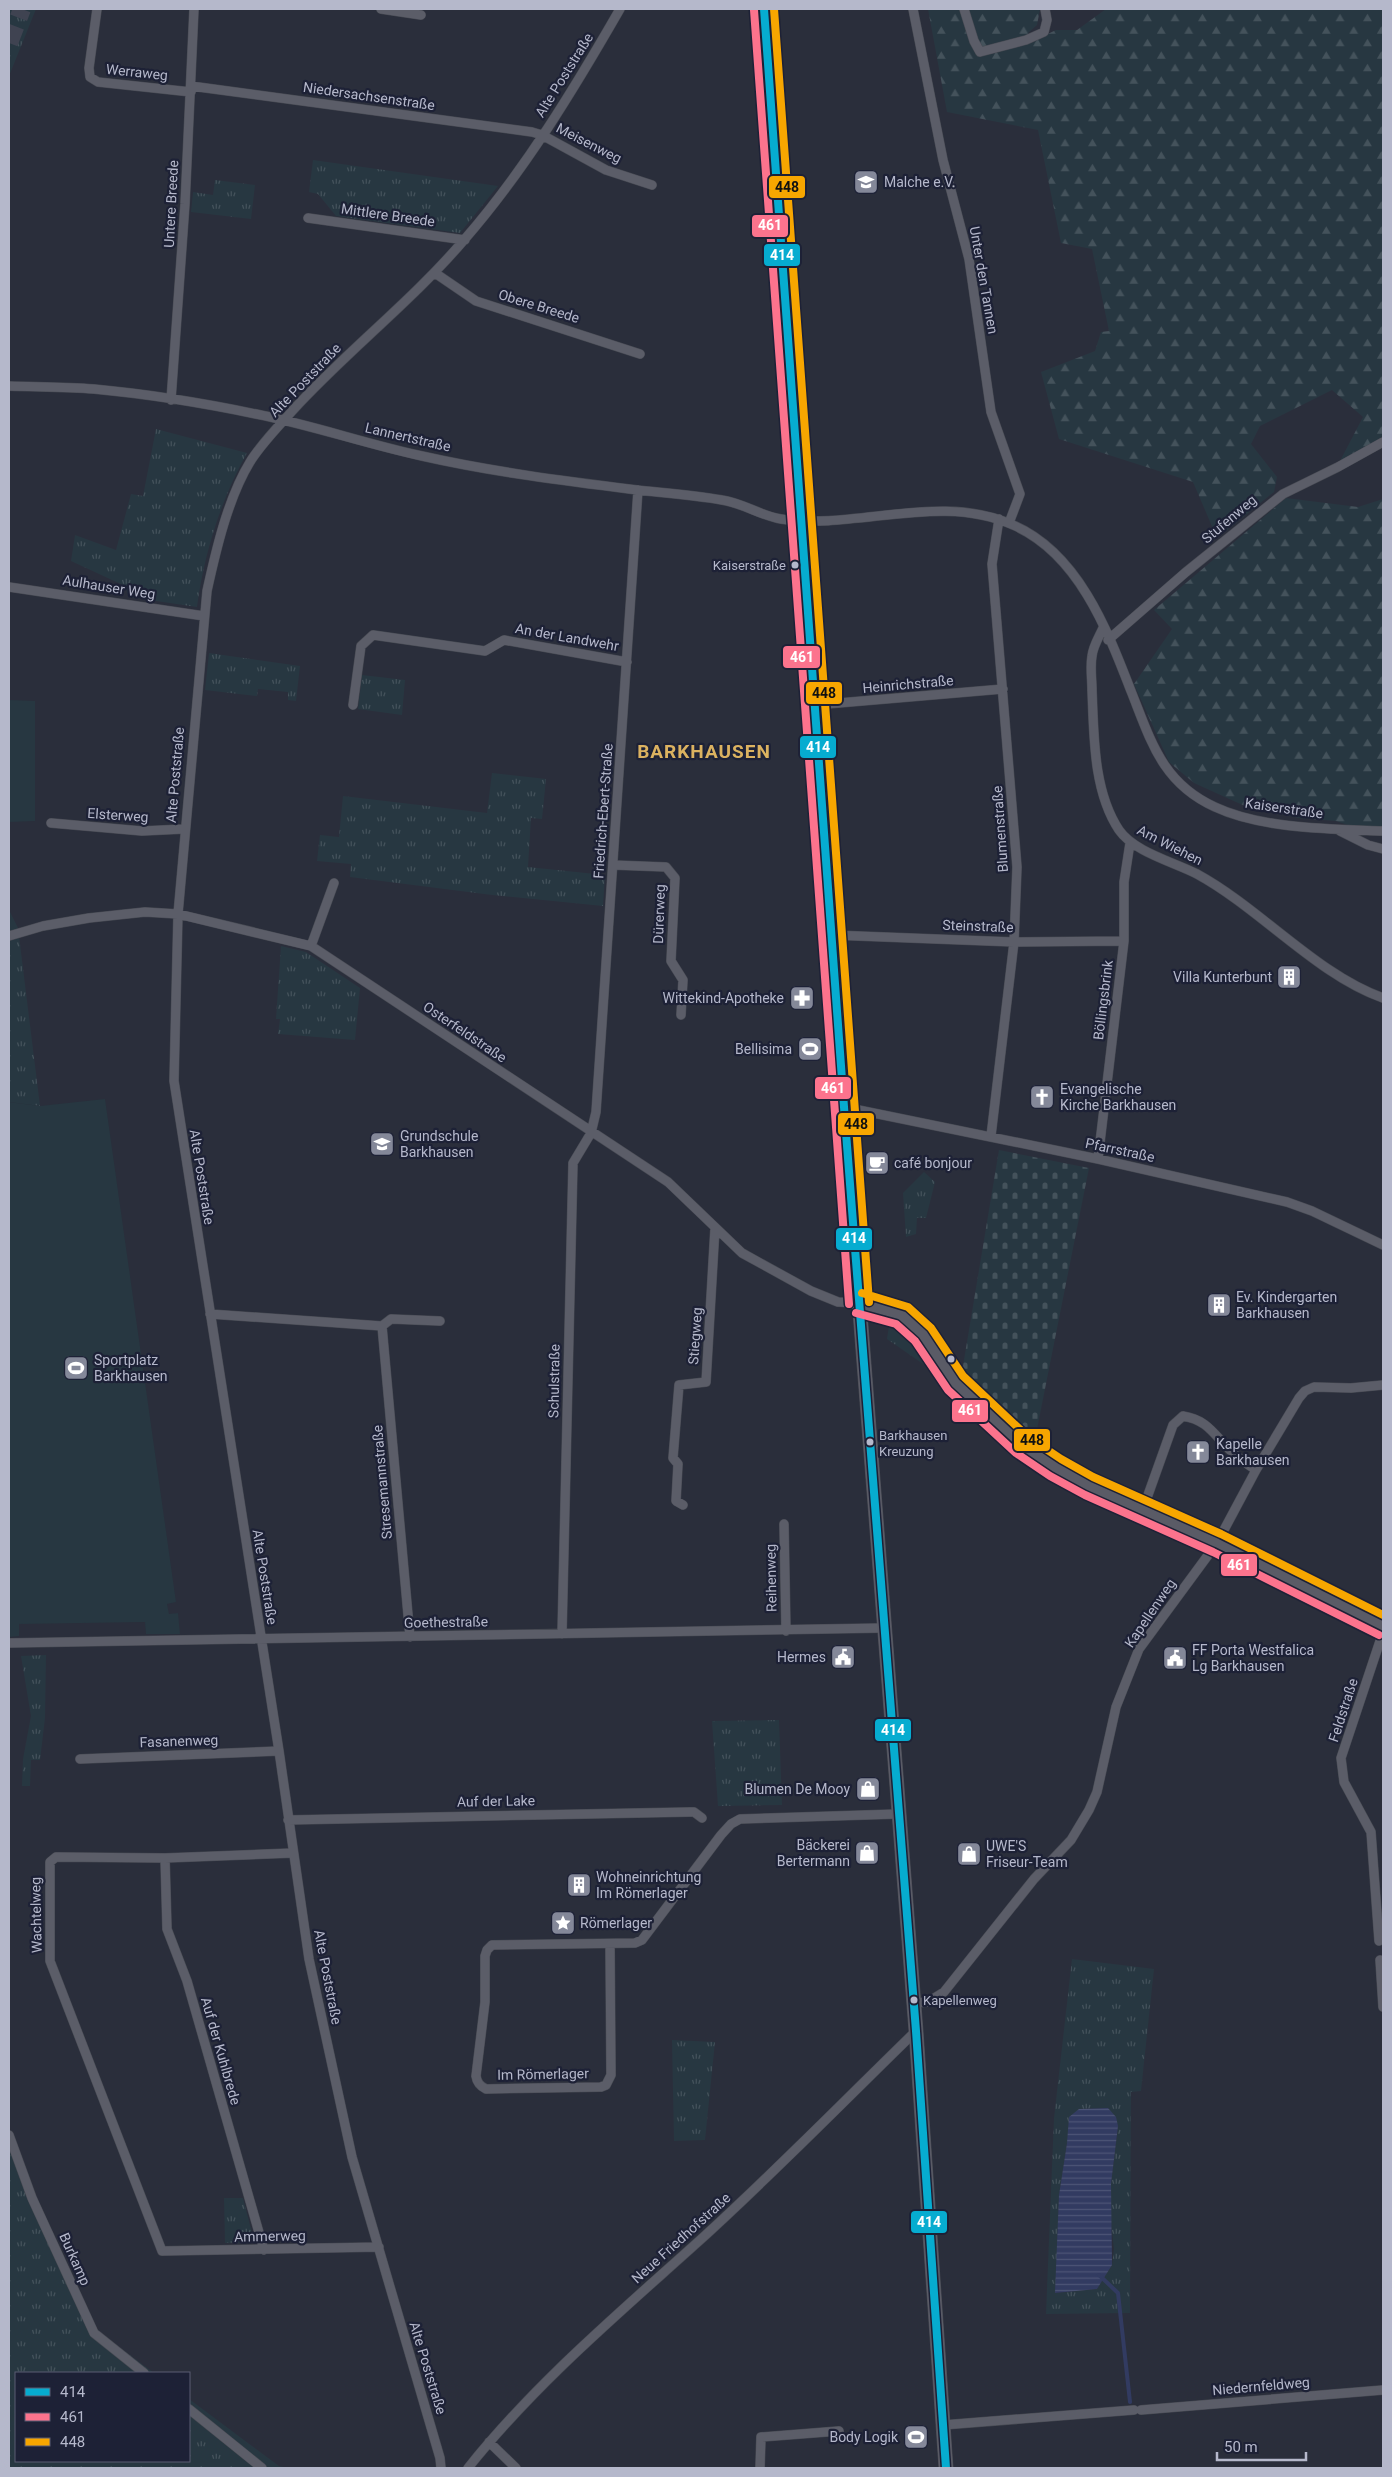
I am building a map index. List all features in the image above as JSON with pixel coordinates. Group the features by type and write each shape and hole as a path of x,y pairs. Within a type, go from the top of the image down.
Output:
{"main road":[{"path":"764,9 844,1107 916,2031 946,2468"},
{"path":"859,1303 901,1315 923,1334 954,1383 1022,1445 1056,1468 1217,1543 1383,1626"}],"street":[{"name":"Werraweg","path":"97,9 89,68 90,77 98,82 191,89"},
{"name":"Untere Breede","path":"171,400 191,89 194,9"},
{"path":"381,9 421,14"},
{"name":"Alte Poststraße","path":"441,2468 440,2458 352,2157 308,1959 279,1750 174,1081 173,1034 184,829 204,616 213,562 236,492 250,462 284,420 324,377 435,273 465,240 500,195 542,135 590,62 620,9"},
{"name":"Unter den Tannen","path":"913,9 943,160 969,259 990,412 1020,494 1009,523"},
{"path":"964,9 974,41 980,52 1026,40 1044,32 1046,9"},
{"name":"Niedersachsenstraße","path":"191,89 542,135"},
{"name":"Meisenweg","path":"542,135 606,170 652,185"},
{"name":"Mittlere Breede","path":"308,218 465,240"},
{"name":"Obere Breede","path":"435,273 476,301 640,354"},
{"name":"Lannertstraße","path":"9,386 94,389 171,400 284,420 421,456 531,477 719,499 746,506 769,516 800,520"},
{"name":"Stufenweg","path":"1108,640 1186,572 1283,494 1383,442"},
{"name":"Friedrich-Ebert-Straße","path":"591,1132 596,1112 638,490"},
{"name":"Kaiserstraße","path":"800,520 945,512 970,513 999,519 1035,536 1059,556 1082,589 1103,628 1156,752 1173,777 1184,788 1215,807 1239,816 1269,823 1383,831"},
{"name":"Blumenstraße","path":"991,1136 1014,942 1017,867 992,564 999,519"},
{"name":"Aulhauser Weg","path":"9,587 204,616"},
{"name":"Am Wiehen","path":"1103,628 1092,657 1094,732 1104,793 1119,831 1130,843 1198,875 1366,992 1383,998"},
{"name":"An der Landwehr","path":"353,705 361,646 373,635 485,651 504,640 627,662"},
{"name":"Heinrichstraße","path":"815,705 1003,689"},
{"name":"Elsterweg","path":"51,823 142,831 184,829"},
{"path":"1335,829 1368,845 1383,849"},
{"name":"Böllingsbrink","path":"1098,1159 1124,941 1124,882 1130,843"},
{"name":"Dürerweg","path":"613,865 666,867 674,878 671,961 683,980 682,1015"},
{"path":"310,946 334,883"},
{"name":"Osterfeldstraße","path":"9,936 43,926 89,918 145,912 178,914 310,946 668,1182 742,1253 810,1291 838,1302 859,1303"},
{"name":"Steinstraße","path":"832,935 1014,942 1124,941"},
{"name":"Pfarrstraße","path":"844,1107 991,1136 1287,1202 1312,1211 1383,1245"},
{"name":"Schulstraße","path":"562,1634 573,1163 591,1132"},
{"name":"Stiegweg","path":"684,1505 676,1500 678,1464 673,1458 678,1385 706,1382 716,1228"},
{"path":"210,1314 382,1326 392,1319 440,1321"},
{"name":"Stresemannstraße","path":"382,1326 410,1637"},
{"name":"Kapellenweg","path":"913,2003 928,2002 944,1992 1034,1879 1071,1840 1097,1792 1116,1707 1140,1649 1161,1616 1217,1543 1256,1470 1299,1398 1305,1391 1314,1387 1350,1388 1383,1385"},
{"path":"1143,1509 1173,1426 1183,1416 1194,1418 1218,1435 1230,1450 1256,1470"},
{"name":"Reihenweg","path":"784,1524 786,1631"},
{"name":"Goethestraße","path":"9,1643 884,1628"},
{"name":"Feldstraße","path":"1379,1941 1370,1832 1344,1782 1342,1758 1383,1632"},
{"name":"Fasanenweg","path":"80,1759 279,1750"},
{"name":"Auf der Lake","path":"288,1820 690,1812 694,1812 702,1818"},
{"name":"Im Römerlager","path":"610,1944 611,2075 606,2085 601,2087 496,2089 481,2086 477,2082 476,2076 485,2002 487,1950 492,1945 610,1944 634,1943 642,1940 721,1835 731,1824 740,1819 898,1814"},
{"name":"Wachtelweg","path":"162,2251 50,1961 50,1862 56,1857 164,1858 293,1853"},
{"name":"Auf der Kuhlbrede","path":"164,1858 167,1929 187,1981 264,2250"},
{"path":"1380,1960 1383,2007"},
{"name":"Neue Friedhofstraße","path":"468,2468 489,2442 556,2369 792,2155 916,2031"},
{"name":"Burkamp","path":"9,2135 32,2198 94,2333 143,2372"},
{"name":"Ammerweg","path":"162,2251 379,2247"},
{"name":"Niedernfeldweg","path":"943,2425 1383,2390"},
{"path":"190,2410 262,2468"},
{"path":"760,2468 761,2437 839,2431"},
{"path":"489,2442 516,2468"}],"green space":[{"path":"9,9 36,9 9,76"},
{"path":"928,9 1040,9 1037,25 1028,33 1033,41 1056,30 1077,30 1106,9 1383,9 1383,437 1340,461 1363,417 1332,390 1260,426 1251,444 1277,477 1274,492 1217,538 1193,482 1059,439 1041,372 1095,351 1101,332 1109,331 1092,249 1061,243 1038,130 947,112"},
{"path":"313,160 498,186 460,233 336,216 318,194 309,192"},
{"path":"215,180 255,185 251,219 191,212 193,192 213,195"},
{"path":"156,429 247,453 229,489 215,527 204,567 197,607 129,597 125,586 71,561 75,535 116,550 131,494 143,496"},
{"path":"1286,498 1358,507 1383,499 1383,837 1336,821 1299,818 1247,807 1194,783 1169,762 1134,684 1172,629 1154,610"},
{"path":"209,653 300,666 296,701 288,700 288,692 258,689 257,696 205,690"},
{"path":"362,675 405,680 402,715 358,709"},
{"path":"9,700 35,701 35,821 9,822"},
{"path":"492,773 546,779 542,819 531,818 528,867 605,875 603,906 492,895 350,877 351,864 317,861 320,835 339,837 343,796 487,813"},
{"path":"9,910 18,928 40,1106 9,1102"},
{"path":"281,946 306,952 360,988 355,1040 278,1034 280,1019 276,1019"},
{"name":"Sportplatz Barkhausen","path":"105,1099 176,1602 167,1604 169,1614 178,1613 180,1634 146,1634 145,1622 19,1624 19,1636 9,1637 9,1102 40,1106"},
{"path":"999,1150 1089,1168 1035,1439 962,1372"},
{"path":"924,1172 935,1182 926,1218 917,1218 916,1234 906,1237 903,1193"},
{"path":"889,1326 905,1330 916,1340 924,1353 929,1368 887,1339"},
{"path":"46,1655 45,1718 40,1760 31,1760 30,1786 22,1786 23,1759 31,1716 21,1656"},
{"path":"779,1720 782,1805 718,1806 712,1721"},
{"path":"1072,1959 1154,1969 1141,2091 1131,2092 1130,2313 1046,2314 1054,2118","holes":["1108,2108 1118,2126 1111,2184 1111,2223 1114,2249 1112,2265 1097,2289 1056,2293 1059,2195 1067,2143 1079,2109"]},
{"path":"672,2040 715,2042 705,2140 674,2141"},
{"path":"9,2128 35,2196 91,2326 153,2372 15,2372 15,2462 190,2462 190,2400 279,2466 288,2468 9,2468"},
{"path":"224,2198 243,2198 253,2237 250,2242 225,2243"}],"water":[{"path":"1108,2108 1116,2117 1118,2126 1111,2184 1112,2265 1097,2289 1055,2293 1059,2195 1069,2117 1079,2109"}],"waterway":[{"path":"1099,2275 1118,2293 1130,2402"}],"tunnel":[{"path":"9,43 22,9"}],"transit line":[{"name":"414","path":"764,9 844,1107 916,2031 946,2468"},
{"name":"448","path":"774,9 869,1302"},
{"name":"461","path":"754,10 849,1304"},
{"name":"448","path":"862,1293 908,1307 931,1328 963,1376 1028,1437 1061,1459 1093,1477 1221,1534 1383,1615"},
{"name":"461","path":"856,1313 896,1324 915,1341 948,1390 1016,1453 1050,1476 1085,1495 1213,1552 1379,1635"}],"place":[{"name":"Malche e.V.","path":"866,182"},
{"name":"Kaiserstraße","path":"795,565"},
{"name":"Villa Kunterbunt","path":"1289,977"},
{"name":"Wittekind-Apotheke","path":"802,998"},
{"name":"Bellisima","path":"810,1049"},
{"name":"Evangelische Kirche Barkhausen","path":"1042,1097"},
{"name":"Grundschule Barkhausen","path":"382,1144"},
{"name":"café bonjour","path":"877,1163"},
{"name":"Ev. Kindergarten Barkhausen","path":"1219,1305"},
{"name":"Sportplatz Barkhausen","path":"76,1368"},
{"name":"Barkhausen Kreuzung","path":"870,1442"},
{"name":"Kapelle Barkhausen","path":"1198,1452"},
{"name":"Hermes","path":"843,1657"},
{"name":"FF Porta Westfalica Lg Barkhausen","path":"1175,1658"},
{"name":"Blumen De Mooy","path":"868,1789"},
{"name":"Bäckerei Bertermann","path":"867,1853"},
{"name":"UWE'S Friseur-Team","path":"969,1854"},
{"name":"Wohneinrichtung Im Römerlager","path":"579,1885"},
{"name":"Römerlager","path":"563,1923"},
{"name":"Kapellenweg","path":"914,2000"},
{"name":"Body Logik","path":"916,2437"}],"district":[{"name":"BARKHAUSEN","path":"704,751"}]}
